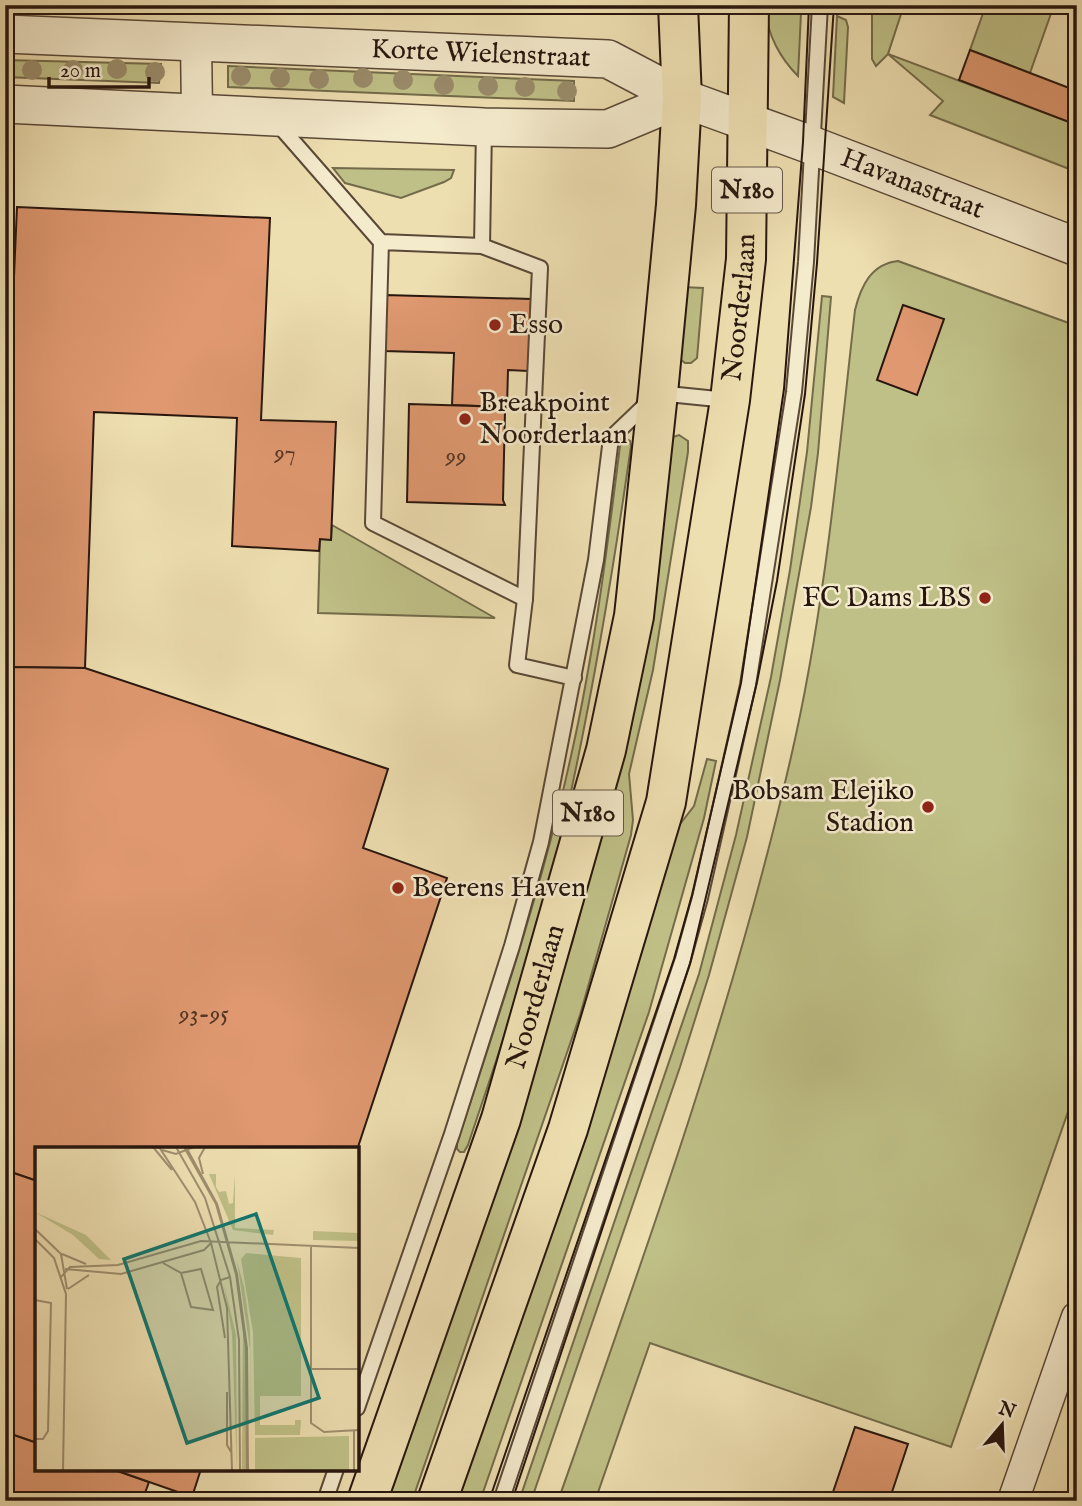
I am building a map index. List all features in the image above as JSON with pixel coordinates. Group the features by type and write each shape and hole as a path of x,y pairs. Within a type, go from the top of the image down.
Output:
{"main road":[{"name":"Noorderlaan","path":"367,1501 501,1119 606,750 634,616 676,205 682,99 678,5"},
{"name":"Noorderlaan","path":"437,1501 568,1129 666,802 730,400 746,259 749,5"}],"street":[{"name":"Korte Wielenstraat","path":"5,34 608,59 682,99 748,122"},
{"path":"197,42 197,113"},
{"path":"5,104 484,127 607,130 682,99"},
{"name":"Havanastraat","path":"748,122 1077,247"},
{"path":"1013,1501 1077,1317"}],"lane":[{"path":"501,1501 664,1018 706,872 748,685 800,340 820,5"},
{"path":"271,117 382,242 373,523 526,599"},
{"path":"482,246 484,127"},
{"path":"382,242 482,246 540,268 526,599 517,665 574,678"},
{"name":"Noorderlaan","path":"359,1402 452,1134 512,946 541,842 596,560 611,438 658,393 730,400"},
{"path":"325,1501 335,1471"}],"green space":[{"path":"872,5 904,5 888,54 876,66 872,59"},
{"path":"986,5 1054,5 1030,73 970,50"},
{"path":"766,10 801,13 798,76 776,46"},
{"path":"837,16 846,20 848,27 844,103 833,97"},
{"path":"888,54 1077,125 1077,172 930,115 943,101"},
{"path":"5,60 161,64 159,83 5,77"},
{"path":"228,66 574,81 574,101 228,87"},
{"path":"333,168 454,170 451,178 444,182 401,198 345,183"},
{"name":"Bobsam Elejiko Stadion","path":"898,261 1077,326 1077,1086 951,1447 650,1343 595,1501 558,1501 685,1132 768,852 803,702 822,591 855,310 860,293 874,271"},
{"path":"682,287 703,288 697,358 691,363 680,359"},
{"path":"822,296 831,297 811,507 780,680 747,837 709,975 680,1067 531,1501 519,1501 699,974 736,835 771,677 790,570 807,452"},
{"path":"679,435 688,441 688,452 653,670 629,774 633,820 631,835 580,1015 412,1501 383,1501 572,943 605,821 670,442 673,437"},
{"path":"625,438 630,441 631,446 615,551 598,655 567,811 546,898 514,1005 468,1145 464,1152 460,1152 457,1143 533,903 571,756 593,641 620,446"},
{"path":"332,525 495,618 318,613 320,539 331,540"},
{"path":"707,759 716,761 704,818 649,1012 480,1501 453,1501 677,828 694,806"}],"building":[{"path":"970,50 1077,91 1077,125 959,80"},
{"path":"17,207 270,218 261,420 336,422 331,540 320,539 319,551 232,546 237,418 94,412 85,668 5,667 5,484"},
{"path":"385,295 531,299 528,371 508,370 507,407 452,405 454,353 384,351"},
{"path":"903,305 944,319 917,395 877,380"},
{"path":"409,404 507,407 503,500 505,505 407,502"},
{"path":"5,667 85,668 388,769 363,848 447,878 358,1147 35,1147 35,1180 5,1170"},
{"path":"5,1170 35,1180 35,1442 5,1432"},
{"path":"855,1427 908,1444 889,1501 830,1501"},
{"path":"5,1432 35,1442 35,1471 118,1471 149,1482 142,1501 5,1501"},
{"path":"118,1471 200,1471 192,1497"}],"tram line":[{"path":"489,1501 674,959 692,895 741,683 784,389 803,142 809,5"},
{"path":"512,1501 690,964 757,682 777,581 805,394 817,263 834,5"}],"place":[{"name":"Esso","path":"495,325"},
{"name":"Breakpoint Noorderlaan","path":"465,419"},
{"name":"FC Dams LBS","path":"985,598"},
{"name":"Bobsam Elejiko Stadion","path":"928,807"},
{"name":"Beerens Haven","path":"398,888"}]}
